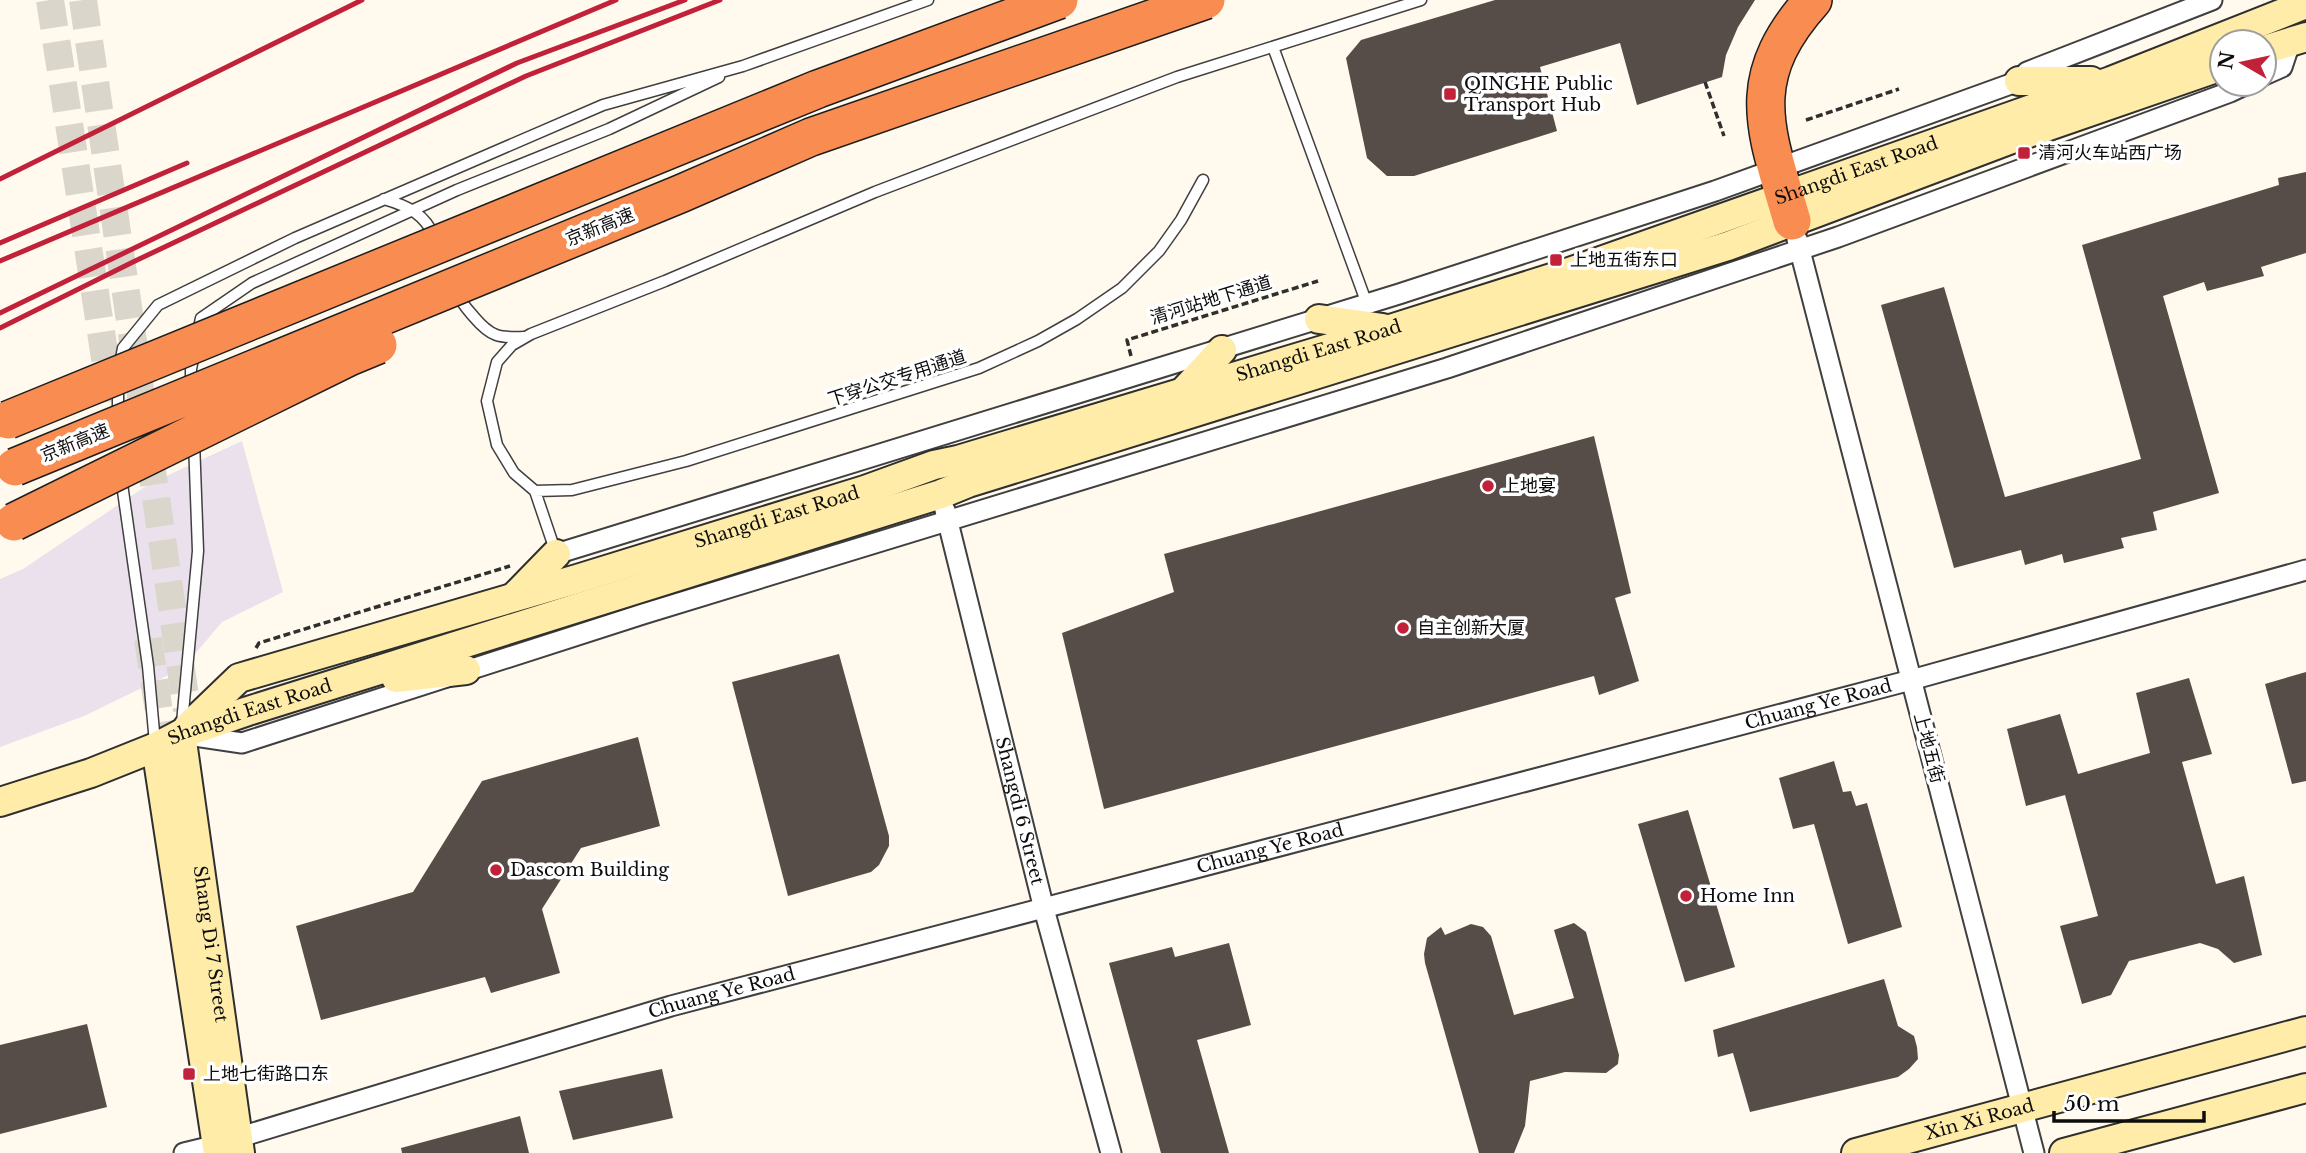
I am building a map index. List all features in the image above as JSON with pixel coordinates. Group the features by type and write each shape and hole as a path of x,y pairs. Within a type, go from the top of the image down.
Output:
{"highway":[{"path":"4,421 818,89 1059,0"},
{"name":"京新高速","path":"8,471 680,194 811,137 1206,0"},
{"path":"1789,209 1766,131 1764,91 1774,57 1793,22 1812,0"},
{"path":"7,525 349,357 706,209 964,83"}],"main road":[{"name":"Shangdi East Road","path":"181,734 693,570 900,522 945,508 968,483 1728,246 1789,209 2306,4"},
{"name":"Shangdi East Road","path":"181,734 239,678 514,597 882,469 934,465 958,460 1392,329 1574,270 1789,209 2017,137 2208,71"},
{"path":"2019,81 2111,81"},
{"path":"1319,319 1392,329"},
{"path":"1183,392 1222,350"},
{"path":"514,597 556,554"},
{"path":"374,671 400,679 466,670"},
{"path":"0,803 91,773 181,734"},
{"name":"Shang Di 7 Street","path":"181,734 228,1147"},
{"name":"Shang Di 7 Street","path":"156,747 228,1147"},
{"name":"Xin Xi Road","path":"1856,1153 2306,1031"},
{"path":"2064,1153 2306,1088"}],"street":[{"path":"1789,209 2019,81 2028,72 2212,0"},
{"path":"2278,68 2281,67 2287,44"},
{"path":"556,554 882,469 1222,350 1715,191 1789,209 2208,98"},
{"name":"上地五街","path":"1789,209 2034,1153"},
{"name":"Shangdi 6 Street","path":"934,465 1044,909 1111,1153"},
{"path":"181,734 242,743 411,690 900,522 882,469"},
{"name":"Chuang Ye Road","path":"184,1153 228,1147 671,1006 1911,680 2306,570"}],"lane":[{"path":"119,440 117,390 123,348 158,305 295,238 603,105 743,66 928,0"},
{"path":"556,554 535,491 513,473 497,445 487,401 497,362 512,345 524,337 887,187 1177,77 1421,0"},
{"path":"1273,47 1367,304"},
{"path":"192,408 191,369 201,318 252,283 526,160 609,129 743,66"},
{"name":"下穿公交专用通道","path":"535,491 572,490 686,461 940,382 979,368 1038,341 1077,319 1122,288 1159,251 1181,220 1203,180"},
{"path":"384,199 423,216 444,259"},
{"path":"452,280 460,302 486,332 503,338 524,337"},
{"path":"181,734 198,551 193,421"},
{"path":"120,452 122,489 148,666 156,747"}],"path":[{"path":"1705,82 1724,136"},
{"path":"1806,120 1899,89"},
{"name":"清河站地下通道","path":"1131,356 1127,341 1318,281"},
{"path":"239,678 259,643 494,570 556,554"}],"shaded area":[{"path":"242,441 283,592 222,622 183,668 84,716 0,747 0,579 23,569 149,484"}],"building":[{"name":"QINGHE Public Transport Hub","path":"1495,0 1755,0 1738,27 1726,55 1722,77 1637,105 1620,43 1540,67 1557,131 1414,176 1387,176 1367,158 1346,58 1361,40"},
{"path":"2306,172 2306,253 2261,267 2264,276 2207,291 2204,282 2163,296 2219,493 2153,512 2157,530 2121,538 2124,548 2064,563 2062,554 2025,565 2021,550 1954,568 1881,305 1944,287 2005,497 2141,459 2082,245 2279,185 2278,178"},
{"name":"自主创新大厦","path":"1594,436 1631,593 1615,598 1639,681 1599,695 1594,676 1104,809 1062,633 1174,592 1164,554"},
{"path":"839,654 889,836 889,846 879,865 871,872 788,896 732,682"},
{"path":"2306,672 2306,781 2292,784 2265,684"},
{"path":"2189,678 2212,754 2182,762 2216,884 2244,876 2262,955 2234,963 2218,949 2200,943 2129,961 2111,995 2082,1004 2060,926 2098,916 2065,795 2026,806 2007,729 2060,714 2078,774 2150,753 2136,693"},
{"name":"Dascom Building","path":"638,737 660,826 581,848 542,909 560,973 491,993 485,977 321,1020 296,926 413,892 482,781"},
{"path":"1834,761 1843,792 1851,791 1856,806 1867,803 1902,927 1848,944 1814,824 1793,829 1779,778"},
{"name":"Home Inn","path":"1688,810 1735,967 1685,982 1638,824"},
{"path":"1574,923 1586,932 1619,1055 1618,1064 1606,1073 1565,1072 1530,1081 1525,1126 1514,1153 1479,1153 1425,963 1427,938 1441,927 1445,935 1471,924 1483,927 1491,936 1514,1015 1574,998 1554,930"},
{"path":"1229,943 1251,1025 1197,1040 1229,1153 1161,1153 1109,963 1172,947 1175,957"},
{"path":"1884,979 1898,1026 1914,1036 1918,1059 1909,1069 1898,1077 1750,1112 1733,1053 1718,1057 1713,1030"},
{"path":"87,1024 107,1107 0,1134 0,1045"},
{"path":"662,1069 673,1118 573,1140 559,1091"},
{"path":"520,1116 529,1153 402,1153 401,1148"}],"tunnel":[{"path":"50,0 125,488"},
{"path":"83,0 187,710"},
{"path":"148,639 167,765"}],"railway":[{"path":"0,179 362,0"},
{"path":"0,261 616,0"},
{"path":"0,313 517,63 685,0"},
{"path":"0,328 526,76 720,0"},
{"path":"0,243 187,163"}],"place":[{"name":"QINGHE Public Transport Hub","path":"1450,94"},
{"name":"清河火车站西广场","path":"2024,153"},
{"name":"上地五街东口","path":"1556,260"},
{"name":"上地宴","path":"1488,486"},
{"name":"自主创新大厦","path":"1403,628"},
{"name":"Dascom Building","path":"496,870"},
{"name":"Home Inn","path":"1686,896"},
{"name":"上地七街路口东","path":"189,1074"}]}
